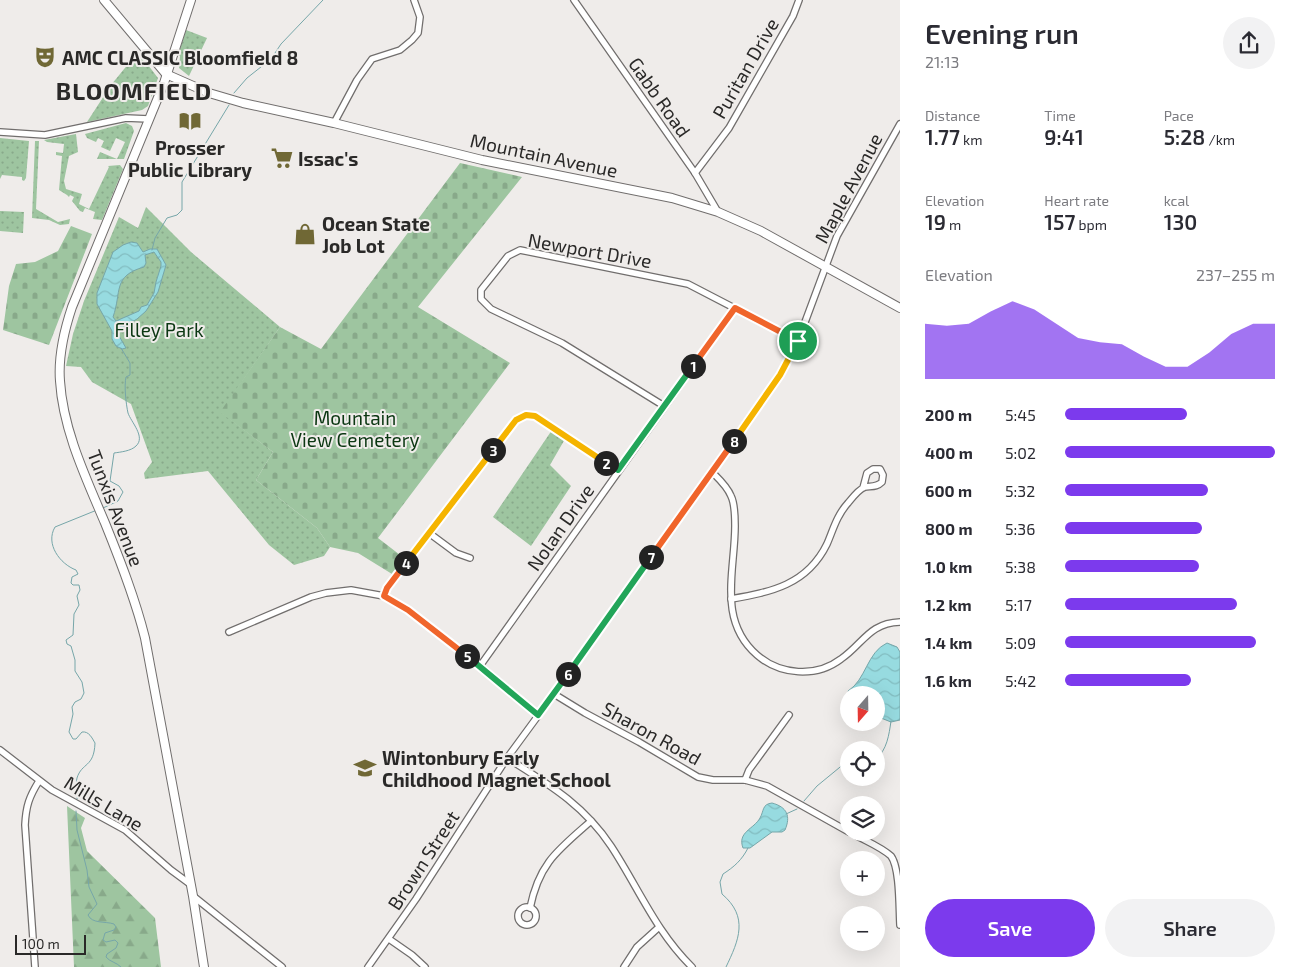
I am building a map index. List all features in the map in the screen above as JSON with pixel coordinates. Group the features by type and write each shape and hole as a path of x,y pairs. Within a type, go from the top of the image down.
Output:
{"main road":[{"path":"104,0 166,74"},
{"name":"Tunxis Avenue","path":"191,0 149,120 72,307 63,336 60,358 61,399 78,458 137,608 145,638 193,896 204,967"},
{"name":"Mountain Avenue","path":"166,74 215,95 482,160 672,198 718,212 761,232 900,308"}],"street":[{"path":"334,123 357,80 372,59 400,50 418,32 420,17 414,0"},
{"name":"Gabb Road","path":"574,0 695,173 718,212"},
{"name":"Puritan Drive","path":"695,173 729,128 793,16 799,0"},
{"path":"0,132 45,135 126,118 149,120"},
{"name":"Maple Avenue","path":"825,267 836,236 900,124"},
{"name":"Newport Drive","path":"664,406 562,343 491,309 481,299 482,290 508,256 520,250 688,284 798,341"},
{"name":"Brown Street","path":"368,967 389,939 507,758 780,375 798,341 825,267"},
{"name":"Nolan Drive","path":"480,666 735,308"},
{"path":"384,596 387,588 516,420 526,415 535,416 618,470"},
{"path":"712,472 728,490 734,506 735,533 730,586 735,620 745,643 766,662 776,667 796,671 814,671 828,667 841,660 865,636 879,626 900,622"},
{"path":"731,599 777,590 796,580 818,559 846,504 863,488"},
{"path":"429,533 456,553 470,558"},
{"path":"229,632 311,597 326,593 351,590 384,596 408,610 480,666 538,715"},
{"name":"Sharon Road","path":"554,694 698,777 713,780 745,780 767,786 840,827"},
{"path":"745,780 749,770 789,715"},
{"name":"Mills Lane","path":"0,750 39,781 65,798 125,830 190,884"},
{"path":"507,758 578,806 611,846 658,928 681,957 692,967"},
{"path":"35,967 26,808 30,796 39,781"},
{"path":"530,908 539,877 545,867 559,849 591,821"},
{"name":"Sharon Road","path":"865,841 889,855 897,865 899,874 900,925"},
{"path":"193,896 282,967"},
{"path":"624,967 637,947 658,928"},
{"path":"389,939 425,967"}],"green space":[{"path":"186,30 207,38 189,76 179,68 180,56 178,55"},
{"path":"138,52 158,78 148,106 142,110 87,122 111,85"},
{"path":"126,123 132,126 134,131 124,159 117,159 125,142 116,138 110,151 101,147 104,141 98,138 96,142 87,138 85,134"},
{"path":"76,134 78,152 69,156 64,181 66,189 82,194 79,204 89,209 108,166 120,165 123,169 102,220 93,219 95,212 85,208 83,212 80,211 72,201 74,197 70,195 69,197 59,190 62,156 56,155 56,152 63,153 64,144 44,140"},
{"path":"0,138 29,141 26,178 24,181 22,177 2,175 0,179"},
{"path":"35,141 39,141 36,209 58,222 70,219 69,224 60,225 49,220 32,218"},
{"path":"100,152 117,159 97,159"},
{"name":"Mountain View Cemetery","path":"460,163 522,177 418,307 510,363 378,538 404,558 392,574 358,553 330,547 317,528 256,480 273,452 220,412 280,327 321,349"},
{"name":"Filley Park","path":"146,207 191,252 280,327 221,412 273,452 256,480 317,528 330,547 324,556 294,565 269,545 208,471 145,479 144,473 152,462 131,404 92,382 81,367 66,366 73,334 84,301 119,217 138,228"},
{"path":"0,211 24,212 23,233 0,231"},
{"path":"71,226 92,234 49,345 3,330 9,286 16,264 35,262 58,251"},
{"path":"552,430 565,439 550,465 571,486 531,546 493,517"},
{"path":"67,806 85,818 81,828 87,851 155,918 161,967 74,967"}],"water":[{"path":"131,242 137,243 143,252 157,249 166,265 158,292 146,311 137,319 118,330 119,336 126,348 122,349 116,346 112,339 112,331 97,304 97,293 113,252","holes":["154,252 161,262 154,293 147,305 141,307 139,311 116,321 113,317 123,280 127,275 144,267 146,263 145,255"]},
{"path":"887,643 897,647 900,652 900,720 891,722 885,720 885,686 854,686 880,647"},
{"path":"772,803 781,807 786,813 788,820 785,830 782,832 772,832 750,848 743,848 742,838 744,834 760,818 765,806"}],"waterway":[{"path":"234,93 247,78 271,59 281,44 323,0"},
{"path":"152,250 155,238 167,218 177,215 182,210 182,182 229,105"},
{"path":"103,508 118,501 123,492 119,486 110,481 114,453 134,448 139,442 139,434 128,413 126,400 125,385 126,377 130,375 130,363 121,348"},
{"path":"77,799 77,778 90,761 95,743 87,733 82,732 76,739 73,739 69,732 73,714 72,707 75,702 81,699 84,693 82,682 75,671 75,660 71,646 67,644 66,640 73,635 74,614 79,605 77,596 80,590 79,585 71,583 72,577 78,574 76,570 65,563 56,553 53,546 52,533 55,527 97,510"},
{"path":"885,747 891,721"},
{"path":"804,801 817,786 840,767"},
{"path":"786,814 797,809"},
{"path":"76,811 77,830 87,870 89,887 97,904 88,915 92,920 114,924 116,927 114,930 105,933 103,940 106,942 115,940 118,943 116,948 107,954 106,957 121,967"},
{"path":"726,967 738,938 739,920 736,911 722,894 720,882 723,874 737,863 748,848"}],"place":[{"name":"AMC CLASSIC Bloomfield 8","path":"45,57"},
{"name":"Prosser Public Library","path":"190,121"},
{"name":"Issac's","path":"282,158"},
{"name":"Ocean State Job Lot","path":"305,234"},
{"name":"Wintonbury Early Childhood Magnet School","path":"365,768"}],"district":[{"name":"BLOOMFIELD","path":"134,90"}],"route":[{"path":"735,308 798,341 780,375 754,413 538,715 480,666 408,610 384,596 387,588 404,565 516,420 526,415 535,416 618,470 735,308"}]}
